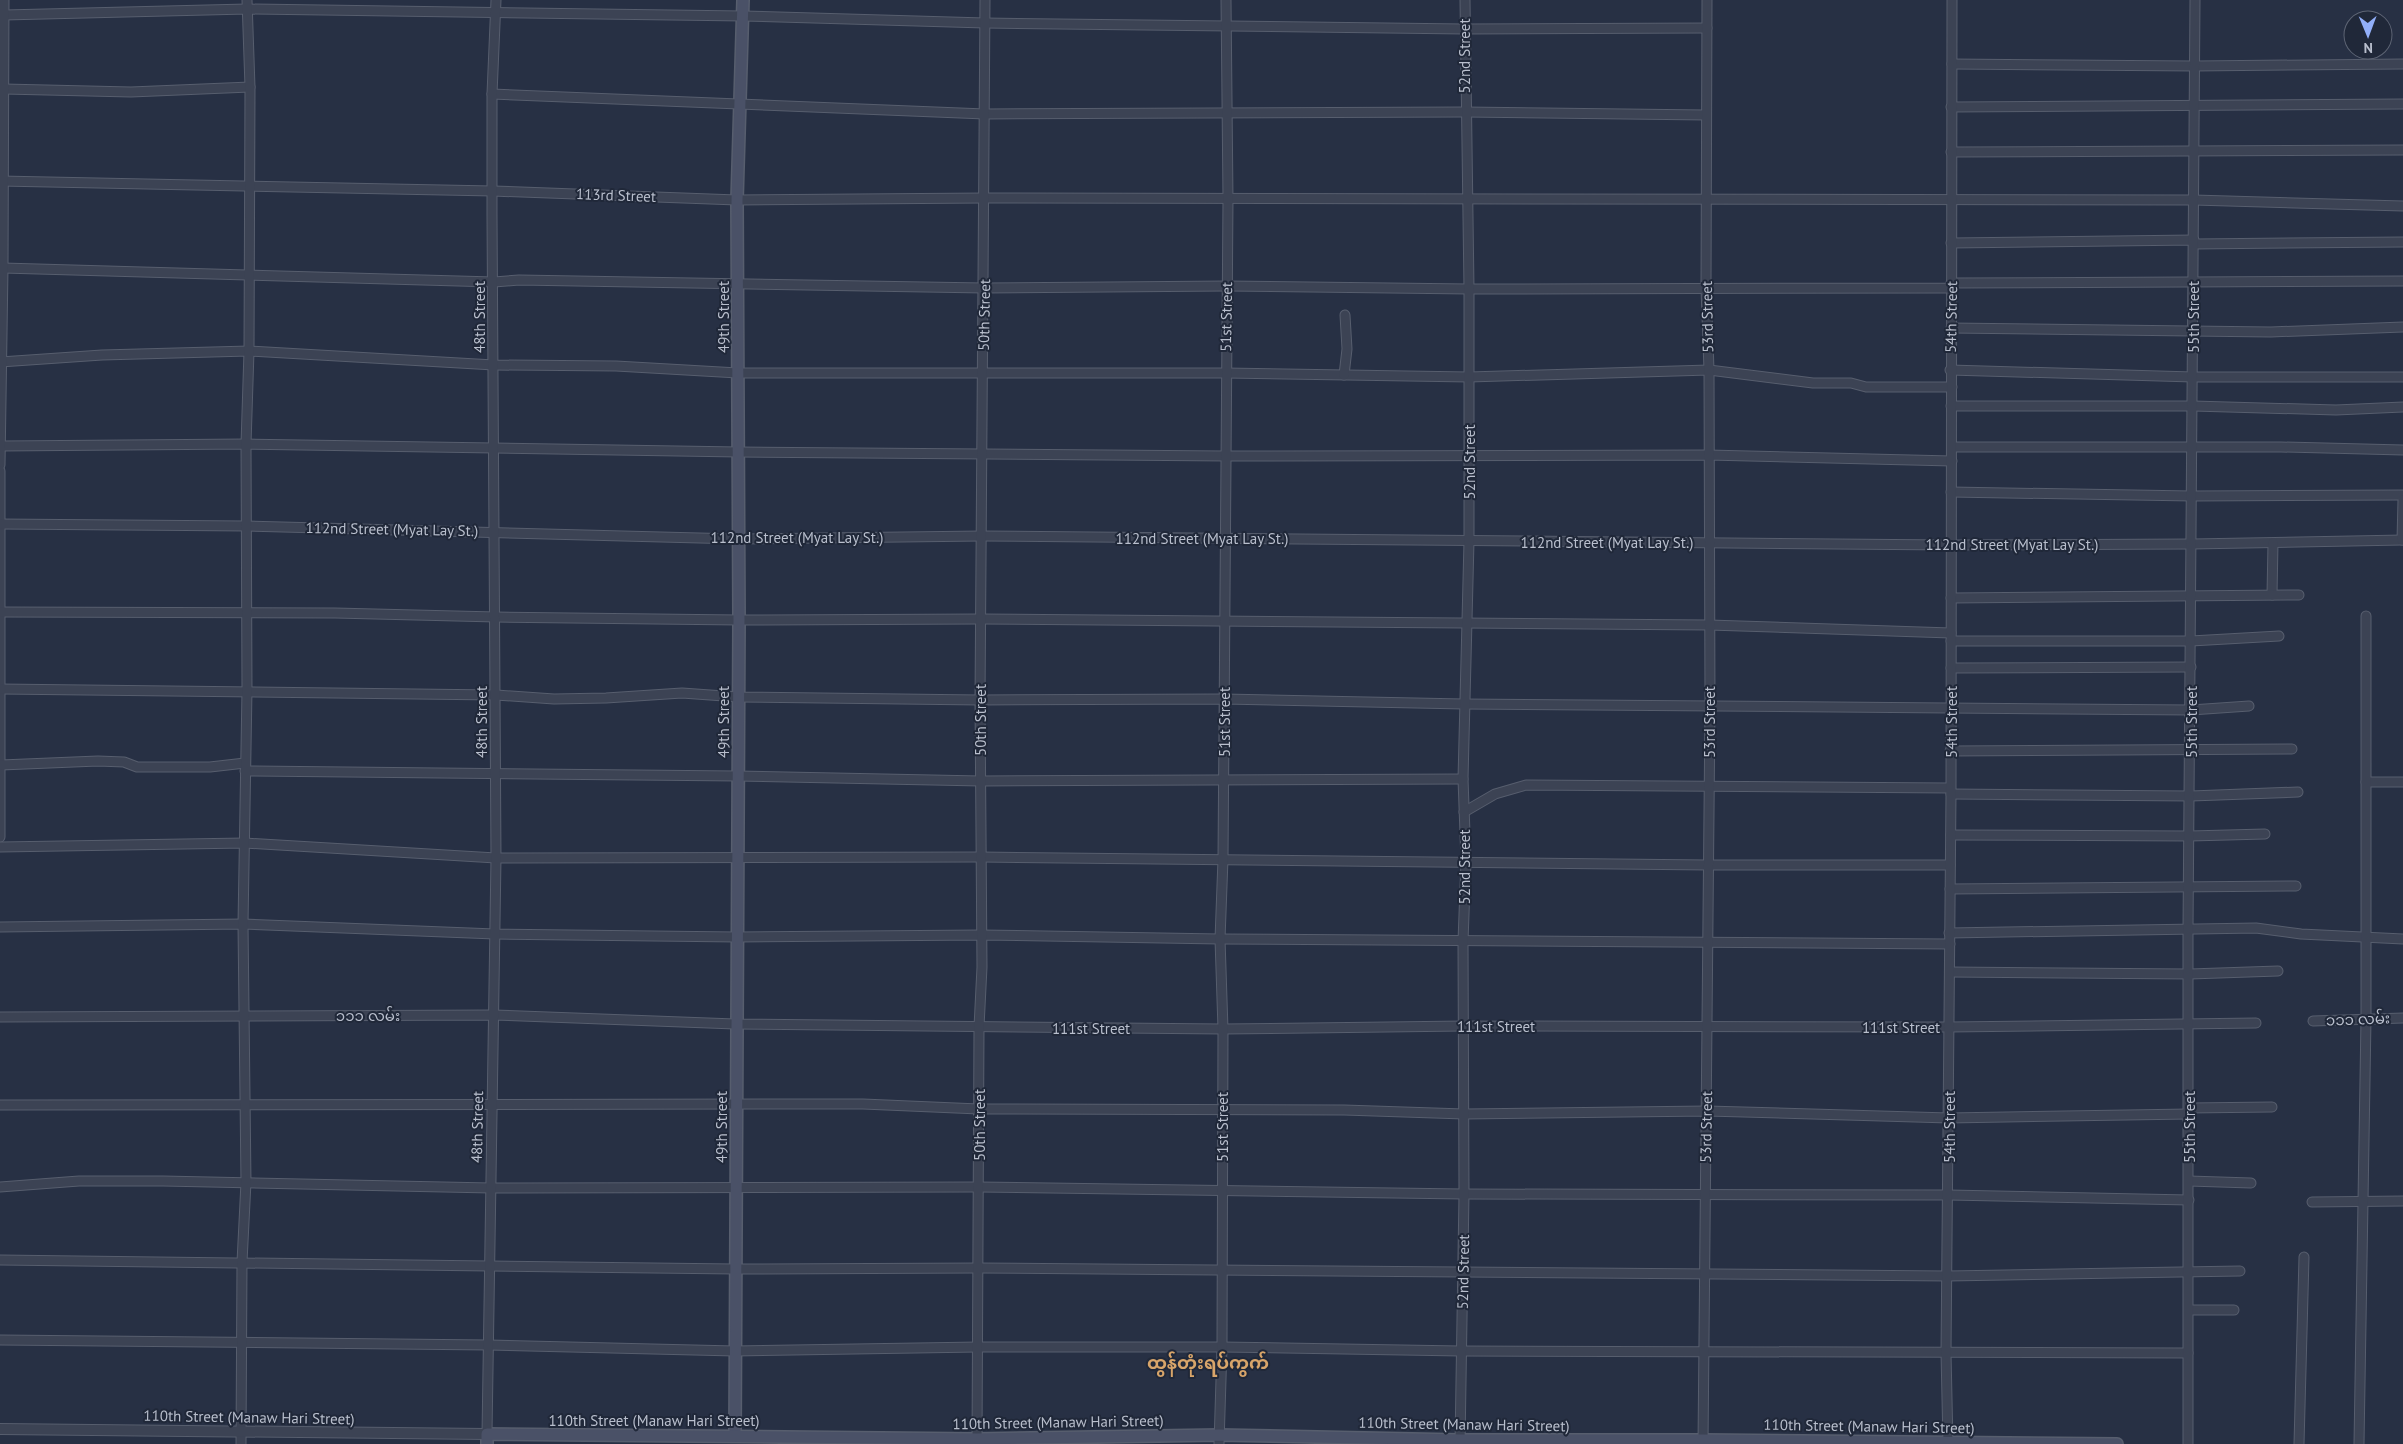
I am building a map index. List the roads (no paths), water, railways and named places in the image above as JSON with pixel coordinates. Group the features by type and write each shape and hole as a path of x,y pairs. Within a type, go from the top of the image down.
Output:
{"main road":[{"name":"49th Street","path":"735,1440 735,1024 739,620 737,200 743,0"},
{"name":"110th Street (Manaw Hari Street)","path":"487,1439 2117,1444"}],"street":[{"path":"0,465 2,446 1,309 4,268 1,255 4,89 2,12 4,0"},
{"name":"48th Street","path":"487,1439 496,858 492,94 496,0"},
{"name":"50th Street","path":"977,1442 985,0"},
{"name":"51st Street","path":"1219,1440 1222,1348 1223,1029 1220,939 1224,780 1225,373 1228,199 1226,0"},
{"name":"52nd Street","path":"1460,1442 1464,1194 1463,941 1466,861 1463,780 1469,454 1465,0"},
{"name":"53rd Street","path":"1703,1442 1710,707 1709,370 1706,288 1707,0"},
{"name":"54th Street","path":"1948,1443 1946,1353 1951,835 1952,387 1950,370 1952,0"},
{"name":"55th Street","path":"2188,1444 2190,974 2188,930 2191,796 2195,0"},
{"path":"2,12 247,4 496,12 743,16 985,23 1464,29 1707,28"},
{"path":"241,1444 242,1262 246,1182 243,1104 243,924 247,690 246,444 249,351 248,186 250,87 247,4"},
{"path":"1952,64 2195,66 2403,64"},
{"path":"4,89 130,92 250,87"},
{"path":"492,94 985,114 1465,112 1706,115"},
{"path":"1952,107 2403,104"},
{"path":"1951,152 2403,150"},
{"name":"113rd Street","path":"2,181 492,191 737,200 984,198 2194,200 2403,206"},
{"path":"1951,243 2194,240 2194,244 2403,242"},
{"path":"4,268 494,282 518,280 984,288 1227,286 1469,289 1951,288 1951,283 2403,281"},
{"path":"1344,375 1347,341 1345,315"},
{"path":"1951,328 2271,332 2403,327"},
{"path":"1,362 102,356 249,351 494,365 616,366 738,373 1225,373 1469,377 1709,370 1813,383 1851,383 1866,387 1952,387"},
{"path":"1950,370 2193,377 2403,377"},
{"path":"1952,406 2193,406 2336,410 2403,407"},
{"path":"2,446 246,444 738,452 1226,456 1708,455 1952,461"},
{"path":"1952,447 2193,447 2403,450"},
{"path":"0,471 0,837"},
{"path":"1951,492 2192,496 2403,495"},
{"path":"2402,540 2403,500"},
{"name":"112nd Street (Myat Lay St.)","path":"1,524 495,531 738,539 982,536 1951,544 2192,544 2402,540"},
{"path":"2272,595 2273,543"},
{"path":"1951,598 2299,595"},
{"path":"1,612 335,612 496,617 739,620 981,619 1709,625 1951,637 2192,641 2279,636"},
{"path":"2359,1444 2366,1019 2366,616"},
{"path":"1951,668 2191,668"},
{"path":"0,689 247,690 352,695 496,695 554,699 682,693 738,697 980,700 1224,699 1710,707 2191,710 2249,706"},
{"path":"1950,750 2292,749"},
{"path":"1,765 98,760 124,762 137,767 245,767 496,774 981,781 1463,780"},
{"path":"2366,782 2403,782"},
{"path":"1464,812 1495,794 1526,785 2191,796 2298,792"},
{"path":"1951,835 2190,836 2266,834"},
{"path":"0,848 245,843 496,858 736,856 981,857 1708,865 1950,865"},
{"path":"1950,889 2296,886"},
{"path":"0,927 243,924 495,934 736,937 981,935 1220,939 1950,944"},
{"path":"1950,933 2256,928 2301,934 2403,939"},
{"path":"1950,972 2190,974 2278,971"},
{"name":"၁၁၁ လမ်း","path":"0,1017 494,1014 735,1024"},
{"name":"၁၁၁ လမ်း","path":"2313,1021 2403,1018"},
{"name":"111st Street","path":"735,1024 1223,1029 1464,1026 1949,1027 2256,1023"},
{"path":"0,1104 863,1104 979,1109 1344,1110 1464,1114 1707,1111 1949,1118 2272,1107"},
{"path":"0,1187 79,1181 246,1182 491,1188 736,1186 1222,1189 1464,1194 1705,1192 2189,1200"},
{"path":"2189,1181 2251,1183"},
{"path":"2312,1202 2403,1201"},
{"path":"2299,1444 2304,1257"},
{"path":"0,1260 490,1267 979,1268 1948,1276 2240,1271"},
{"path":"2188,1310 2234,1310"},
{"path":"0,1340 735,1351 978,1347 1461,1351 2188,1353"},
{"name":"110th Street (Manaw Hari Street)","path":"0,1429 242,1432 487,1439"}],"district":[{"name":"ထွန်တုံးရပ်ကွက်","path":"1208,1362"}]}
